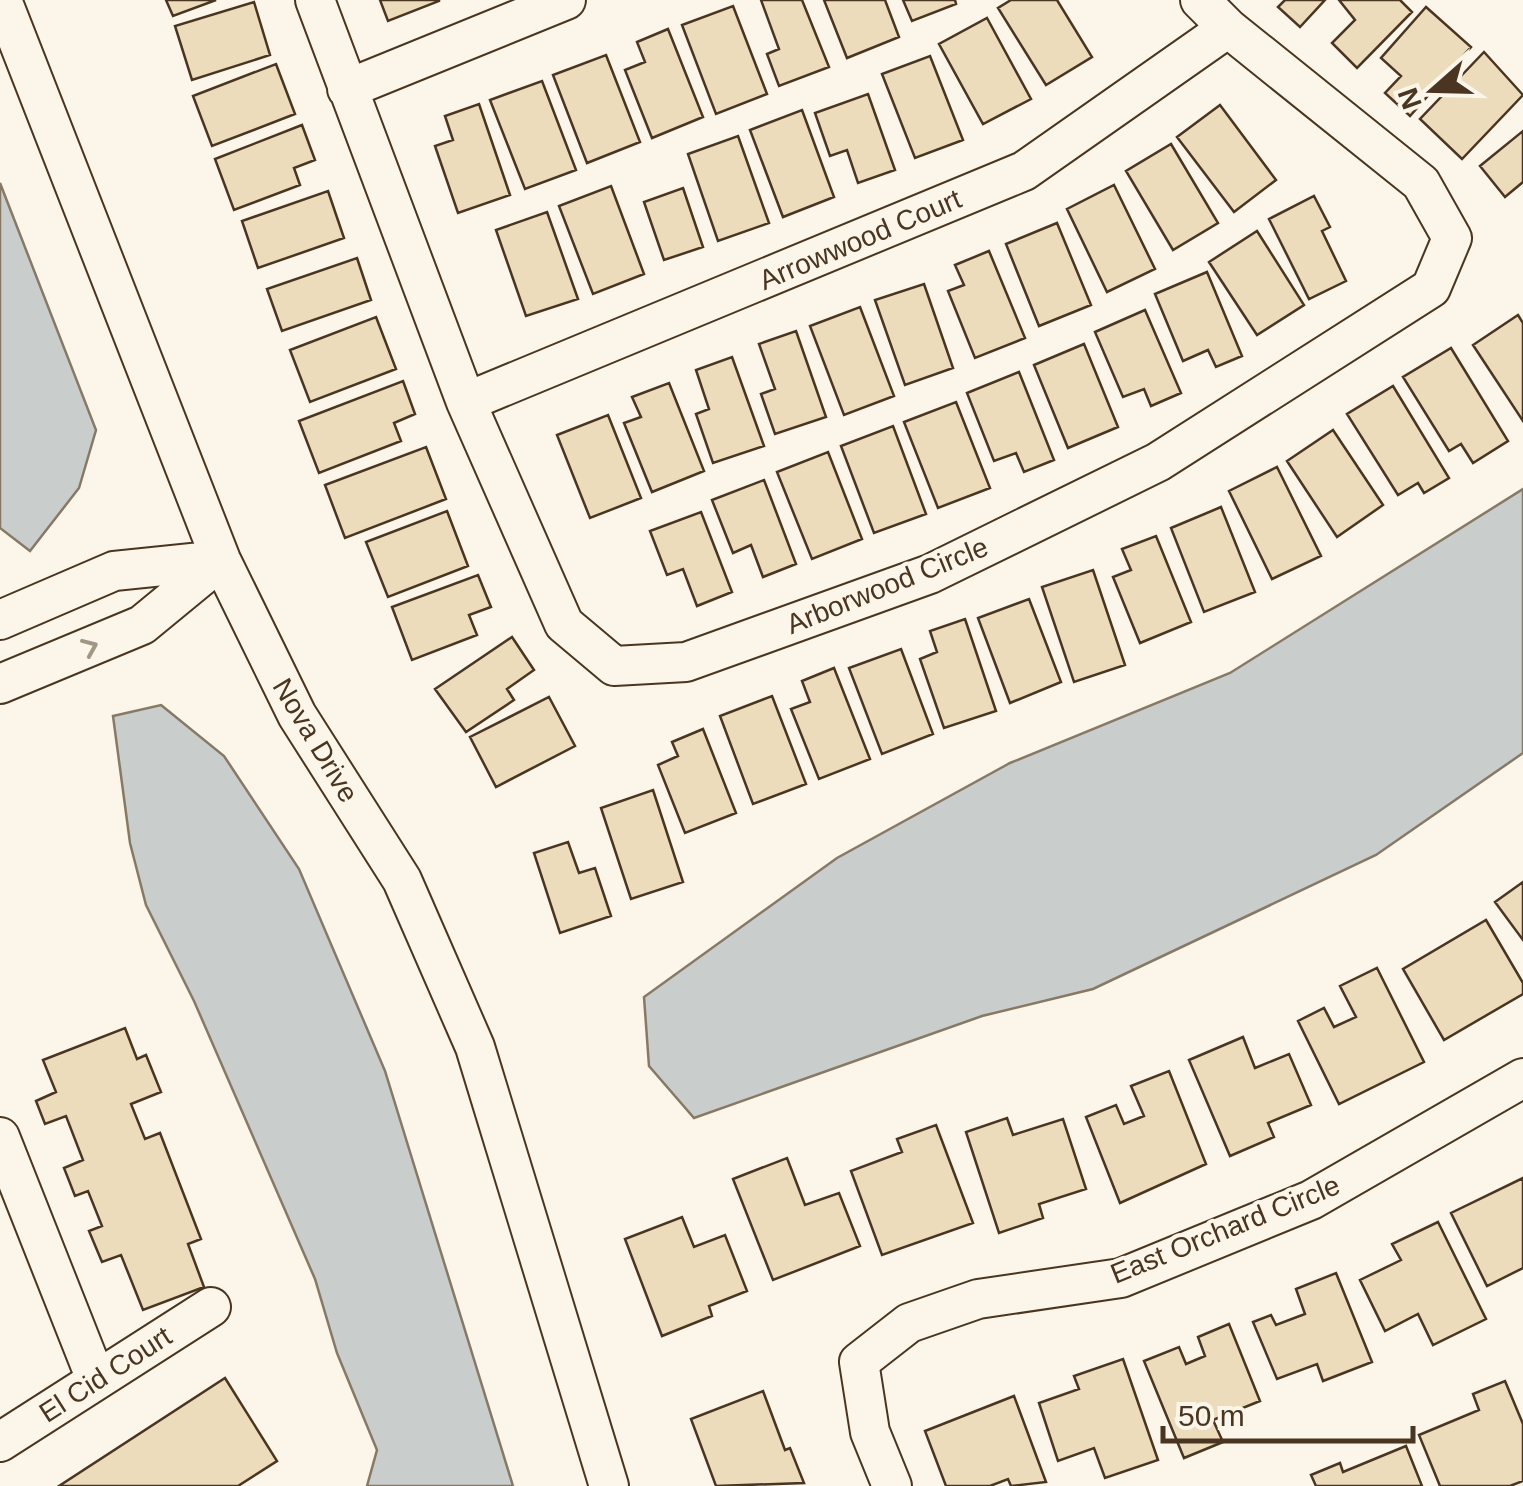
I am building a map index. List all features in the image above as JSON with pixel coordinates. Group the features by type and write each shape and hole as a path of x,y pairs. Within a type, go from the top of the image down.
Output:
{"street":[{"name":"Nova Drive","path":"2,0 221,560 297,715 402,880 475,1048 608,1486"},
{"name":"Arborwood Circle","path":"314,0 466,402 564,624 614,666 686,662 930,574 1158,462 1431,288 1452,238 1421,184 1228,28 1200,0"},
{"path":"347,89 566,0"},
{"name":"Arrowwood Court","path":"466,402 1024,171 1228,28"},
{"path":"0,620 114,571 221,560"},
{"path":"0,684 142,625 221,560"},
{"name":"East Orchard Circle","path":"892,1486 870,1432 859,1362 910,1323 978,1298 1120,1278 1311,1200 1523,1078"},
{"path":"0,1137 95,1378"},
{"name":"El Cid Court","path":"0,1442 211,1306"}],"shaded area":[{"path":"0,183 96,430 79,488 30,551 0,528"},
{"path":"1523,489 1523,753 1376,855 1093,989 982,1016 694,1118 649,1066 644,997 837,858 1010,763 1230,673"},
{"path":"161,705 224,756 299,869 385,1071 513,1486 367,1486 377,1450 337,1353 315,1279 194,1001 146,905 130,843 113,716"}],"building":[{"path":"166,0 216,0 173,16"},
{"path":"380,0 439,0 439,1 388,21"},
{"path":"761,0 802,0 829,67 779,86 767,54 779,49"},
{"path":"824,0 885,0 899,37 847,58"},
{"path":"903,0 955,0 956,4 912,21"},
{"path":"1011,0 1057,0 1092,57 1046,85 998,8"},
{"path":"1285,0 1325,0 1300,27 1278,7"},
{"path":"1339,0 1400,0 1412,12 1357,68 1332,43 1355,20"},
{"path":"254,2 270,55 192,80 175,26"},
{"path":"733,6 767,94 716,114 682,25"},
{"path":"1426,7 1471,47 1410,116 1385,93 1401,76 1381,58"},
{"path":"987,18 1031,99 983,124 939,44"},
{"path":"668,29 703,117 652,138 625,70 645,62 637,42"},
{"path":"1484,52 1523,95 1462,159 1420,119"},
{"path":"606,55 640,142 587,163 553,75"},
{"path":"930,56 963,140 915,158 882,74"},
{"path":"276,64 295,114 212,146 193,96"},
{"path":"542,81 576,170 525,189 490,100"},
{"path":"868,94 895,170 858,183 847,150 830,156 815,113"},
{"path":"479,104 510,195 458,213 435,146 453,140 445,116"},
{"path":"1220,105 1276,180 1234,212 1177,137"},
{"path":"802,110 834,197 783,217 750,130"},
{"path":"302,125 315,160 294,168 300,185 234,210 215,159"},
{"path":"1523,131 1523,182 1505,197 1480,166"},
{"path":"738,136 769,223 718,241 688,154"},
{"path":"1171,144 1218,223 1173,250 1126,171"},
{"path":"1114,185 1155,269 1107,292 1067,209"},
{"path":"611,186 644,274 593,294 559,206"},
{"path":"683,188 703,247 664,260 644,202"},
{"path":"328,191 344,238 258,268 242,221"},
{"path":"1314,196 1330,227 1322,231 1346,281 1309,299 1269,219"},
{"path":"547,212 578,299 526,316 496,230"},
{"path":"1057,223 1091,305 1039,326 1006,244"},
{"path":"1257,231 1304,305 1257,335 1209,262"},
{"path":"989,251 1025,338 975,358 948,291 964,285 955,265"},
{"path":"357,258 371,300 282,331 267,289"},
{"path":"1207,272 1242,356 1216,367 1208,350 1183,361 1155,294"},
{"path":"924,284 953,368 905,385 875,300"},
{"path":"860,307 894,396 844,415 810,326"},
{"path":"1145,310 1181,393 1151,406 1144,389 1123,397 1095,332"},
{"path":"1518,315 1523,323 1523,421 1473,345"},
{"path":"376,317 396,369 310,402 290,350"},
{"path":"796,331 826,417 775,434 761,394 775,389 759,344"},
{"path":"1084,344 1118,427 1068,448 1034,365"},
{"path":"1451,348 1508,441 1473,463 1461,444 1449,451 1403,377"},
{"path":"732,357 764,446 713,463 696,414 709,409 696,370"},
{"path":"1019,372 1054,460 1024,472 1016,453 994,461 967,393"},
{"path":"403,381 415,414 394,423 401,441 319,473 299,421"},
{"path":"669,383 704,471 652,492 624,423 641,417 632,397"},
{"path":"1393,386 1449,478 1424,493 1418,483 1398,495 1347,414"},
{"path":"956,402 990,488 938,508 904,422"},
{"path":"608,415 641,498 590,518 557,435"},
{"path":"893,426 926,514 874,533 841,446"},
{"path":"1333,430 1383,505 1337,537 1287,461"},
{"path":"426,447 446,499 345,538 325,485"},
{"path":"828,452 862,539 812,559 777,472"},
{"path":"1277,467 1321,556 1272,579 1229,491"},
{"path":"764,480 796,564 763,577 751,545 733,553 712,500"},
{"path":"1221,507 1255,592 1204,612 1171,528"},
{"path":"447,511 468,566 388,597 366,542"},
{"path":"701,512 732,592 697,606 683,569 667,575 650,531"},
{"path":"1156,536 1191,622 1140,643 1113,577 1131,570 1122,549"},
{"path":"1093,570 1125,665 1074,682 1042,587"},
{"path":"478,575 491,607 469,615 477,635 412,660 392,607"},
{"path":"1029,599 1061,682 1010,703 978,618"},
{"path":"965,619 996,711 944,728 920,659 937,652 930,631"},
{"path":"512,637 534,670 507,689 514,700 466,732 435,689"},
{"path":"901,649 933,734 882,754 849,668"},
{"path":"834,668 870,759 819,779 791,709 810,702 802,681"},
{"path":"772,696 806,784 753,804 720,716"},
{"path":"549,697 575,746 496,787 470,737"},
{"path":"703,729 736,813 685,833 658,765 678,756 672,742"},
{"path":"653,790 683,882 631,899 601,808"},
{"path":"568,842 579,873 595,868 611,916 560,933 534,853"},
{"path":"1523,882 1523,940 1495,902"},
{"path":"1486,920 1523,983 1523,994 1444,1040 1403,969"},
{"path":"1377,968 1424,1062 1339,1104 1298,1021 1324,1008 1334,1027 1356,1017 1340,986"},
{"path":"125,1028 137,1059 146,1055 161,1092 131,1104 145,1139 160,1133 201,1239 188,1244 204,1287 143,1310 121,1255 102,1262 89,1231 102,1226 88,1191 75,1196 64,1168 83,1160 66,1116 45,1124 36,1101 56,1092 43,1060"},
{"path":"1243,1037 1255,1068 1289,1054 1311,1105 1268,1123 1274,1137 1230,1156 1189,1060"},
{"path":"1169,1071 1206,1164 1120,1203 1086,1117 1116,1105 1124,1124 1144,1116 1131,1086"},
{"path":"1007,1118 1013,1135 1063,1119 1086,1189 1039,1204 1043,1218 999,1233 966,1132"},
{"path":"936,1125 973,1223 882,1255 851,1171 902,1152 897,1139"},
{"path":"787,1158 805,1205 839,1193 860,1246 773,1280 733,1179"},
{"path":"1523,1178 1523,1268 1487,1286 1451,1213"},
{"path":"682,1217 694,1247 725,1235 747,1291 709,1306 712,1316 662,1336 625,1239"},
{"path":"1438,1222 1486,1319 1433,1345 1418,1314 1385,1331 1360,1280 1401,1260 1392,1244"},
{"path":"1336,1273 1372,1362 1323,1381 1317,1364 1277,1379 1253,1322 1271,1315 1276,1325 1305,1314 1296,1289"},
{"path":"1229,1324 1260,1401 1213,1420 1223,1442 1184,1458 1144,1361 1179,1347 1186,1364 1205,1356 1198,1337"},
{"path":"1123,1359 1158,1460 1105,1478 1094,1448 1058,1461 1039,1403 1079,1389 1074,1376"},
{"path":"225,1378 277,1461 238,1486 59,1486"},
{"path":"1505,1381 1523,1424 1523,1481 1510,1486 1440,1486 1419,1435 1479,1410 1473,1394"},
{"path":"763,1391 785,1450 790,1448 804,1483 716,1486 691,1419"},
{"path":"1014,1396 1046,1482 1011,1486 1008,1479 990,1486 946,1486 925,1431"},
{"path":"1406,1446 1422,1486 1316,1486 1311,1475 1340,1463 1343,1472"}]}
